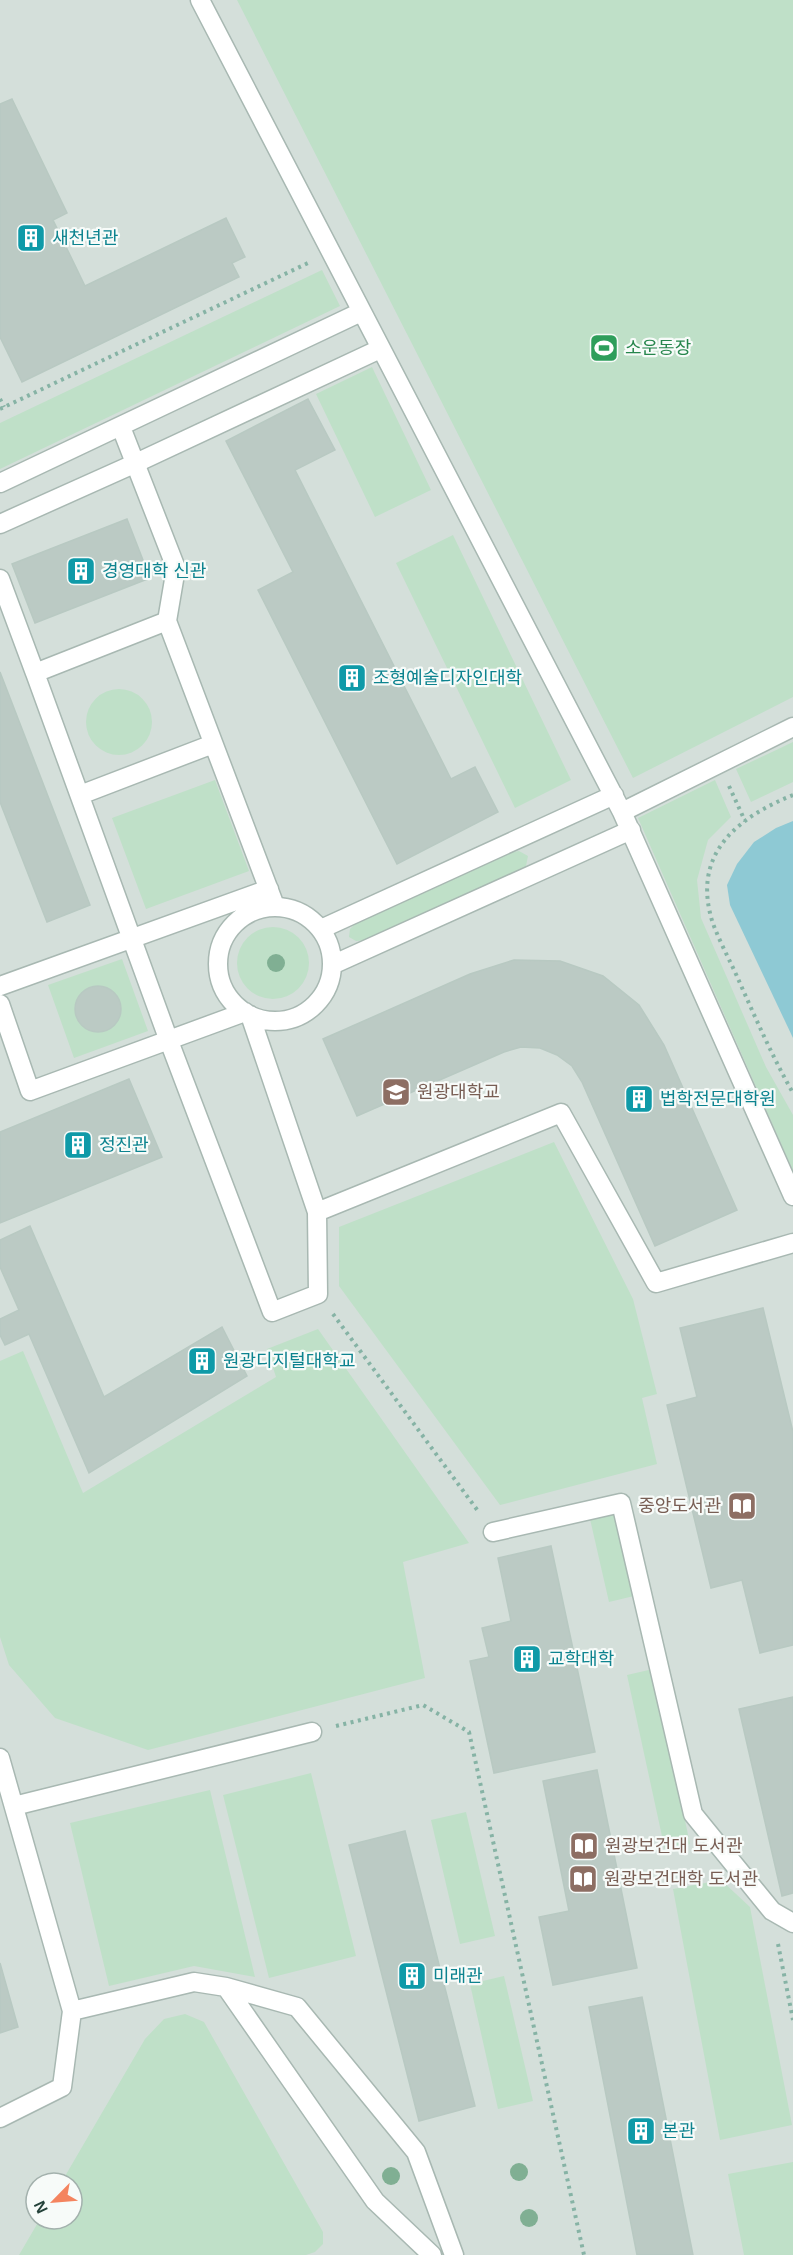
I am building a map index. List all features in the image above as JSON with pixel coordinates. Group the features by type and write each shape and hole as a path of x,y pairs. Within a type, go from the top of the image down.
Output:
{"lane":[{"path":"200,0 618,803 793,1196"},
{"path":"0,483 361,312"},
{"path":"0,524 380,349"},
{"path":"121,427 176,568 167,621 272,898 312,920 325,934 332,953 327,989 317,1004 302,1015 285,1020 267,1021 248,1014 235,1005 224,991 218,972 219,952 225,934 238,919 272,898"},
{"path":"0,579 169,1041 272,1312 318,1294 317,1212 248,1014"},
{"path":"35,673 167,621"},
{"path":"321,929 618,803 718,764 793,727"},
{"path":"80,795 213,744"},
{"path":"332,965 631,830"},
{"path":"0,986 133,939 272,898"},
{"path":"0,1004 30,1091 248,1014"},
{"path":"317,1212 561,1113 656,1283 793,1243"},
{"path":"493,1532 621,1503 693,1814 772,1911 793,1923"},
{"path":"14,1806 312,1732"},
{"path":"0,1758 72,2011 62,2087 0,2118"},
{"path":"72,2011 194,1982 226,1987 297,2007 416,2152 454,2255"},
{"path":"226,1987 375,2201 432,2255"}],"path":[{"path":"0,399 2,408 330,253"},
{"path":"718,764 745,821"},
{"path":"793,795 767,806 739,824 718,848 707,881 710,914 774,1060 793,1093"},
{"path":"318,1294 493,1532"},
{"path":"312,1732 423,1705 469,1732 584,2255"},
{"path":"772,1911 793,2020"}],"shaded area":[{"name":"원광대학교","path":"0,0 793,0 793,2255 0,2255"}],"green space":[{"name":"소운동장","path":"237,0 793,0 793,697 633,778"},
{"path":"322,270 340,306 0,469 0,423"},
{"path":"372,367 431,490 375,517 316,394"},
{"path":"453,535 571,780 515,808 396,563"},
{"path":"112,689 126,689 138,694 147,703 152,722 150,735 143,746 126,755 112,755 100,750 91,741 86,729 86,715 91,703 100,694"},
{"path":"793,742 793,782 751,802 736,769"},
{"path":"215,780 249,871 146,909 112,818"},
{"path":"715,780 731,817 708,840 697,880 701,918 766,1067 793,1115 793,1171 638,818"},
{"path":"519,851 528,856 526,866 517,873 367,940 356,941 349,937 350,929 358,921 508,853"},
{"path":"273,927 293,933 303,943 309,963 303,983 293,993 273,999 253,993 243,983 237,963 243,943 253,933"},
{"path":"122,959 148,1031 74,1058 48,985"},
{"path":"554,1142 633,1299 657,1394 642,1398 657,1464 500,1505 339,1286 339,1227"},
{"path":"318,1329 469,1543 403,1562 425,1678 148,1750 55,1718 9,1665 0,1637 0,1361 23,1351 83,1493 276,1377 267,1349"},
{"path":"615,1514 634,1596 609,1602 590,1519"},
{"path":"653,1669 690,1844 665,1850 627,1675"},
{"path":"311,1773 356,1956 269,1978 223,1795"},
{"path":"210,1790 255,1977 194,1966 109,1986 70,1823"},
{"path":"466,1812 495,1936 460,1944 431,1820"},
{"path":"721,1880 750,1907 792,2125 720,2140 673,1889"},
{"path":"504,1976 533,2101 498,2109 470,1984"},
{"path":"185,2014 204,2022 323,2232 323,2244 315,2252 306,2255 19,2255 33,2231 84,2231 84,2171 68,2171 145,2039 164,2019"},
{"path":"793,2162 793,2255 744,2255 728,2174"}],"water":[{"path":"793,821 793,1038 730,905 727,885 737,864 754,842 776,828"}],"building":[{"name":"새천년관","path":"12,99 67,213 53,220 85,286 226,218 245,257 232,263 239,277 22,382 0,337 0,104"},
{"name":"조형예술디자인대학","path":"308,399 335,450 295,470 451,779 475,767 498,812 397,864 258,590 293,572 226,441"},
{"name":"경영대학 신관","path":"127,519 150,578 35,623 12,564"},
{"path":"0,672 90,905 47,922 0,802"},
{"name":"법학전문대학원","path":"514,960 560,961 603,976 639,1005 664,1045 737,1210 655,1246 582,1082 572,1066 557,1055 540,1048 521,1047 504,1052 357,1116 323,1039 470,974"},
{"path":"98,986 114,993 121,1009 114,1025 98,1032 82,1025 75,1009 82,993"},
{"name":"정진관","path":"129,1079 162,1157 0,1223 0,1132"},
{"name":"원광디지털대학교","path":"30,1226 104,1397 222,1327 247,1376 89,1473 29,1334 5,1345 0,1335 0,1319 19,1310 0,1267 0,1240"},
{"name":"중앙도서관","path":"763,1308 793,1432 793,1645 760,1653 742,1580 711,1588 667,1405 697,1397 680,1328"},
{"name":"교학대학","path":"551,1546 595,1752 494,1773 470,1661 489,1657 482,1628 511,1621 498,1558"},
{"path":"793,1697 793,1893 782,1896 739,1709"},
{"name":"원광보건대 도서관","path":"597,1770 637,1968 553,1985 539,1917 569,1911 543,1781"},
{"name":"미래관","path":"405,1831 475,2106 419,2121 349,1845"},
{"path":"0,1963 18,2027 0,2033"},
{"name":"본관","path":"642,1997 693,2255 637,2255 589,2007"}],"place":[{"name":"새천년관","path":"31,238"},
{"name":"소운동장","path":"604,348"},
{"name":"경영대학 신관","path":"81,571"},
{"name":"조형예술디자인대학","path":"352,678"},
{"name":"원광대학교","path":"396,1092"},
{"name":"법학전문대학원","path":"639,1099"},
{"name":"정진관","path":"78,1145"},
{"name":"원광디지털대학교","path":"202,1361"},
{"name":"중앙도서관","path":"742,1506"},
{"name":"교학대학","path":"527,1659"},
{"name":"원광보건대 도서관","path":"584,1846"},
{"name":"원광보건대학 도서관","path":"583,1879"},
{"name":"미래관","path":"412,1976"},
{"name":"본관","path":"641,2131"}]}
